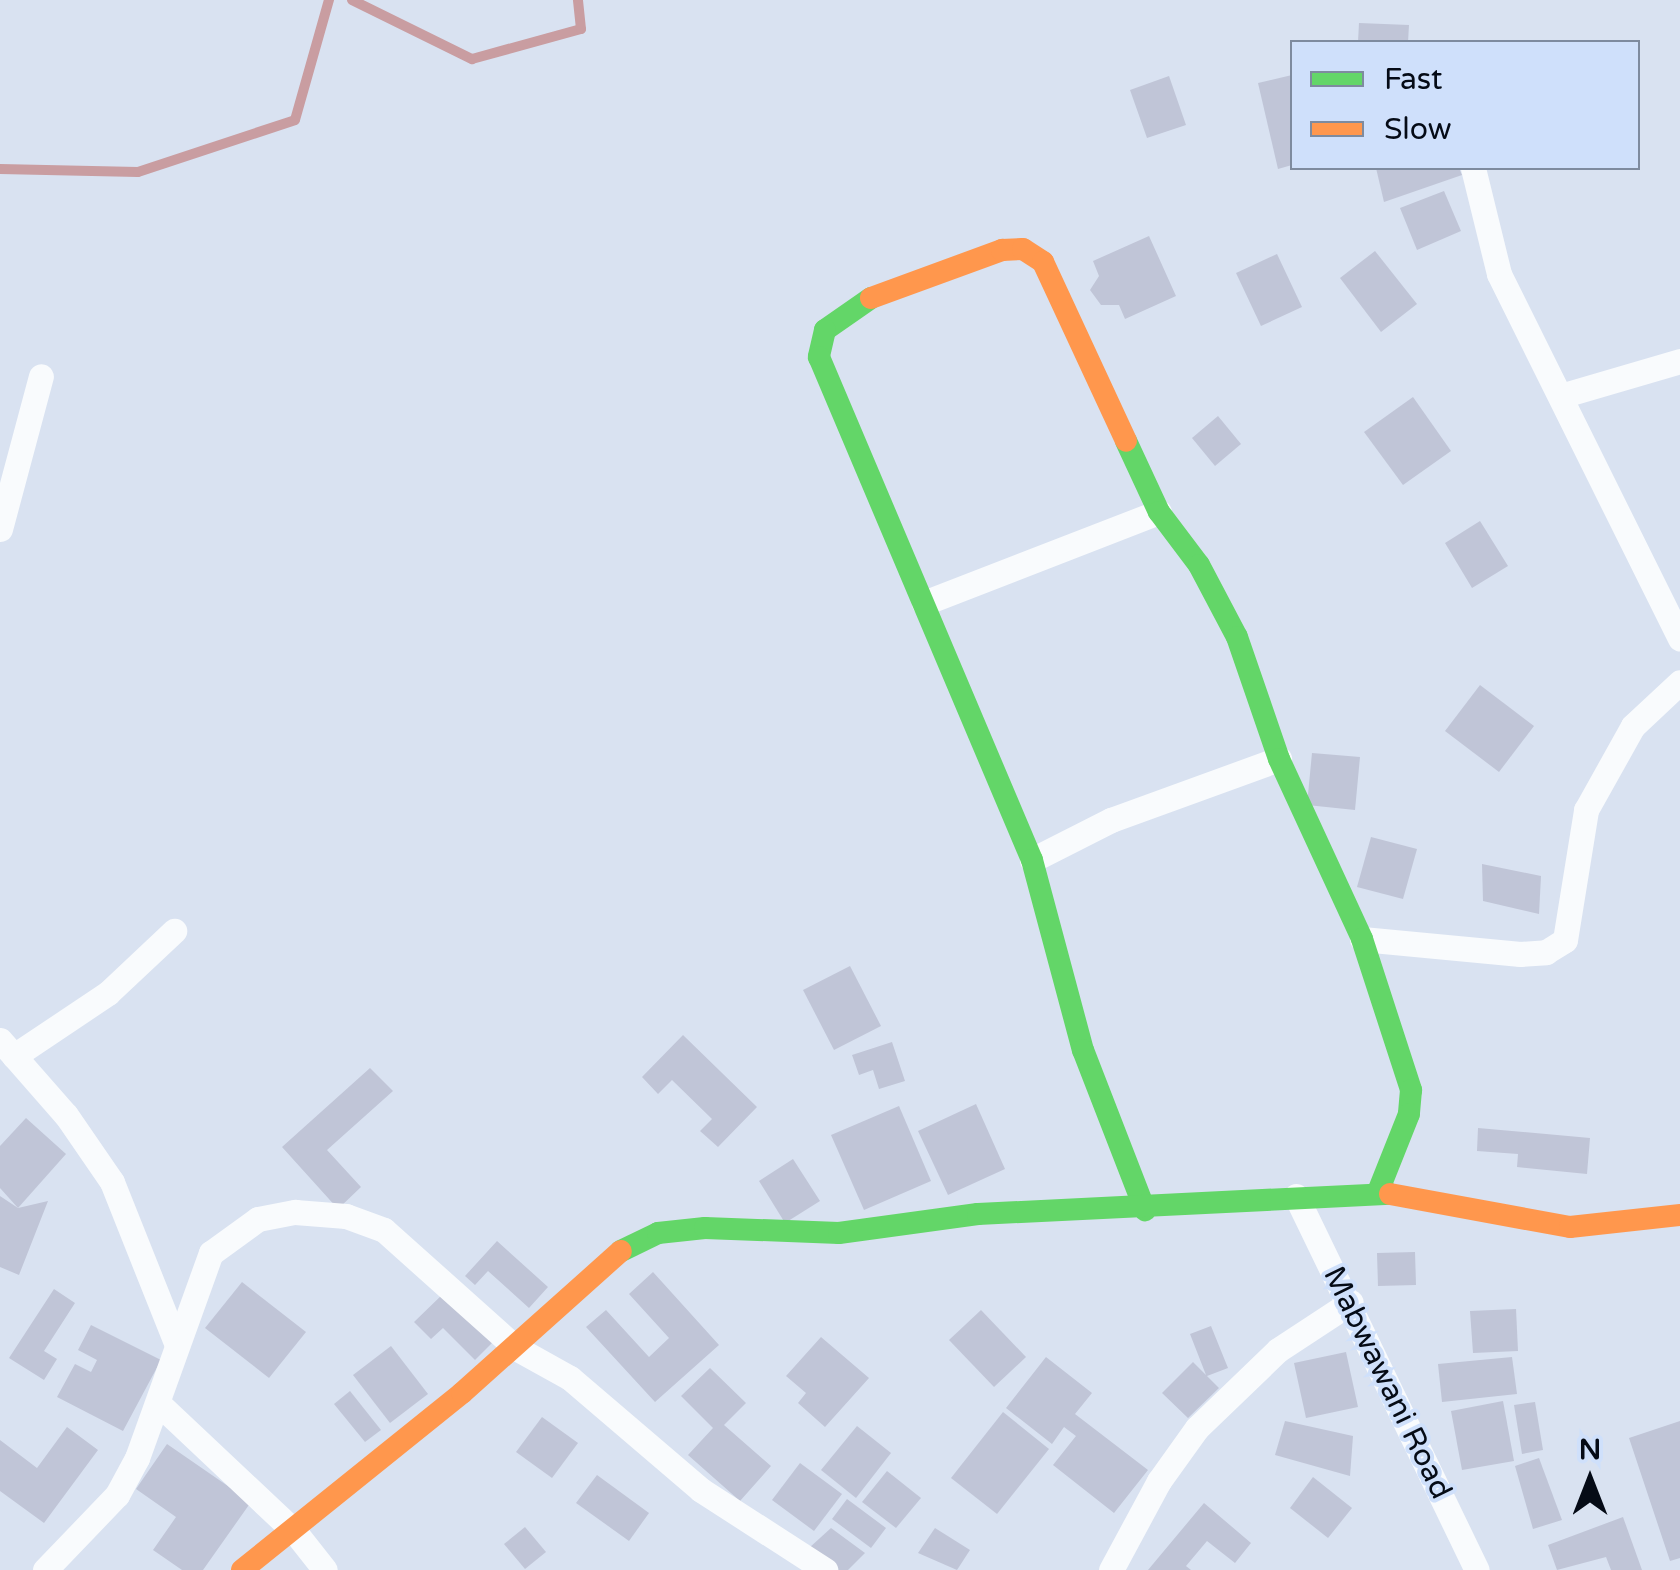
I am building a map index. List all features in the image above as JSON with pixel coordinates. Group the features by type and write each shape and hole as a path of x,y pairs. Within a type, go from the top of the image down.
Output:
{"street":[{"path":"1473,170 1499,274 1564,395 1654,596 1680,639"},
{"path":"1145,1210 1083,1050 1032,860 819,357 825,330 842,313 888,289 1002,250 1023,249 1043,262 1159,512 1218,598 1279,759 1362,939 1411,1090 1410,1114 1378,1192"},
{"path":"1564,395 1680,362"},
{"path":"0,530 41,376"},
{"path":"924,603 1159,512"},
{"path":"1362,939 1520,954 1546,952 1565,940 1586,810 1633,726 1680,682"},
{"path":"1032,860 1111,820 1279,759"},
{"path":"174,931 108,993 7,1048 66,1115 112,1182 176,1343"},
{"path":"242,1570 295,1532 516,1348 628,1246 658,1233 839,1233 978,1214 1145,1210 1378,1192 1570,1226 1680,1215"},
{"name":"Mabwawani Road","path":"1296,1196 1476,1570"},
{"path":"45,1570 117,1495 158,1404 176,1343 211,1253 258,1219 295,1212 346,1216 384,1230 516,1348 570,1378 701,1490 825,1570"},
{"path":"1111,1570 1159,1482 1197,1428 1278,1350 1350,1302"},
{"path":"158,1404 295,1532 325,1570"}],"building":[{"path":"1359,23 1409,25 1408,40 1358,40"},
{"path":"1290,75 1290,166 1278,169 1258,83"},
{"path":"1169,76 1186,125 1147,138 1130,90"},
{"path":"1376,170 1460,170 1462,175 1384,202"},
{"path":"1444,191 1461,231 1417,250 1400,208"},
{"path":"1149,236 1176,296 1125,319 1119,305 1101,305 1090,290 1099,276 1093,261"},
{"path":"1375,251 1417,304 1381,332 1340,278"},
{"path":"1277,254 1302,307 1261,326 1236,273"},
{"path":"1413,397 1451,451 1403,485 1364,432"},
{"path":"1218,416 1241,444 1215,466 1192,438"},
{"path":"1480,521 1508,566 1472,588 1445,543"},
{"path":"1480,685 1534,726 1499,772 1445,731"},
{"path":"1312,753 1360,757 1355,810 1307,805"},
{"path":"1371,837 1417,849 1403,899 1357,887"},
{"path":"1482,864 1541,876 1539,914 1483,901"},
{"path":"850,966 881,1026 834,1050 803,990"},
{"path":"683,1035 757,1107 718,1147 700,1131 712,1119 672,1080 658,1094 642,1077"},
{"path":"892,1042 905,1081 879,1089 873,1070 859,1075 852,1055"},
{"path":"370,1068 393,1091 327,1150 361,1187 338,1209 282,1147"},
{"path":"976,1104 1005,1169 948,1195 918,1131"},
{"path":"899,1106 931,1181 864,1210 831,1135"},
{"path":"26,1118 66,1154 18,1208 0,1188 0,1146"},
{"path":"1478,1128 1590,1138 1587,1174 1517,1167 1518,1154 1477,1151"},
{"path":"793,1159 820,1201 785,1223 759,1181"},
{"path":"0,1196 18,1208 48,1201 19,1275 0,1267"},
{"path":"497,1241 548,1287 529,1308 488,1271 475,1285 465,1276"},
{"path":"1415,1252 1416,1285 1378,1286 1377,1253"},
{"path":"653,1272 719,1345 655,1402 586,1327 606,1310 649,1357 669,1338 629,1294"},
{"path":"242,1282 306,1332 269,1378 205,1328"},
{"path":"54,1289 75,1303 44,1351 57,1359 44,1380 9,1358"},
{"path":"445,1292 494,1341 475,1360 443,1328 431,1339 414,1322"},
{"path":"1516,1309 1518,1351 1473,1353 1470,1311"},
{"path":"981,1310 1026,1357 994,1387 949,1340"},
{"path":"91,1325 161,1360 123,1431 57,1397 75,1364 91,1372 97,1360 78,1350"},
{"path":"1211,1326 1228,1368 1207,1376 1219,1388 1188,1418 1162,1393 1193,1362 1206,1375 1190,1334"},
{"path":"821,1337 869,1378 825,1427 798,1403 806,1393 786,1376"},
{"path":"391,1346 428,1394 390,1423 353,1375"},
{"path":"1346,1352 1358,1407 1306,1418 1294,1363"},
{"path":"1046,1357 1092,1393 1075,1414 1148,1470 1114,1513 1053,1465 1076,1436 1064,1427 1052,1444 1006,1408"},
{"path":"1512,1357 1517,1394 1442,1402 1438,1364"},
{"path":"710,1368 746,1403 724,1425 771,1466 740,1501 688,1455 713,1428 681,1396"},
{"path":"350,1391 381,1430 365,1442 334,1404"},
{"path":"1503,1401 1514,1461 1462,1470 1451,1411"},
{"path":"1535,1402 1543,1450 1522,1454 1514,1405"},
{"path":"1003,1412 1049,1449 997,1514 951,1478"},
{"path":"542,1417 578,1443 552,1478 516,1452"},
{"path":"1285,1421 1353,1436 1350,1476 1275,1455"},
{"path":"1680,1421 1680,1558 1670,1561 1629,1438"},
{"path":"857,1426 891,1453 856,1498 821,1470"},
{"path":"67,1427 98,1450 44,1523 0,1491 0,1440 37,1468"},
{"path":"167,1444 251,1502 203,1570 182,1570 153,1550 176,1517 136,1489"},
{"path":"1539,1458 1562,1520 1533,1529 1515,1466"},
{"path":"800,1463 842,1494 814,1531 772,1500"},
{"path":"887,1471 921,1498 896,1528 862,1502"},
{"path":"597,1475 649,1513 629,1541 576,1503"},
{"path":"1313,1477 1352,1508 1328,1538 1290,1508"},
{"path":"847,1499 886,1528 871,1548 832,1519"},
{"path":"1204,1503 1251,1543 1235,1563 1207,1541 1186,1566 1191,1570 1148,1570"},
{"path":"1623,1517 1642,1570 1611,1570 1606,1557 1557,1570 1548,1545"},
{"path":"525,1527 546,1552 525,1569 504,1544"},
{"path":"831,1528 865,1553 848,1570 836,1570 809,1548"},
{"path":"935,1528 970,1550 957,1570 918,1553"}],"waterway":[{"path":"0,169 138,172 295,120 329,0"},
{"path":"352,0 472,59 581,29 578,0"}],"traffic: fast":[{"path":"871,298 825,330 819,357 1032,860 1083,1050 1145,1210"},
{"path":"1126,441 1159,512 1199,565 1237,637 1279,759 1362,939 1411,1090 1409,1114 1378,1192"},
{"path":"621,1251 658,1233 705,1228 839,1233 978,1214 1390,1194"}],"traffic: slow":[{"path":"871,298 1002,250 1023,249 1043,262 1126,441"},
{"path":"1390,1194 1570,1227 1680,1215"},
{"path":"242,1570 462,1393 621,1251"}]}
